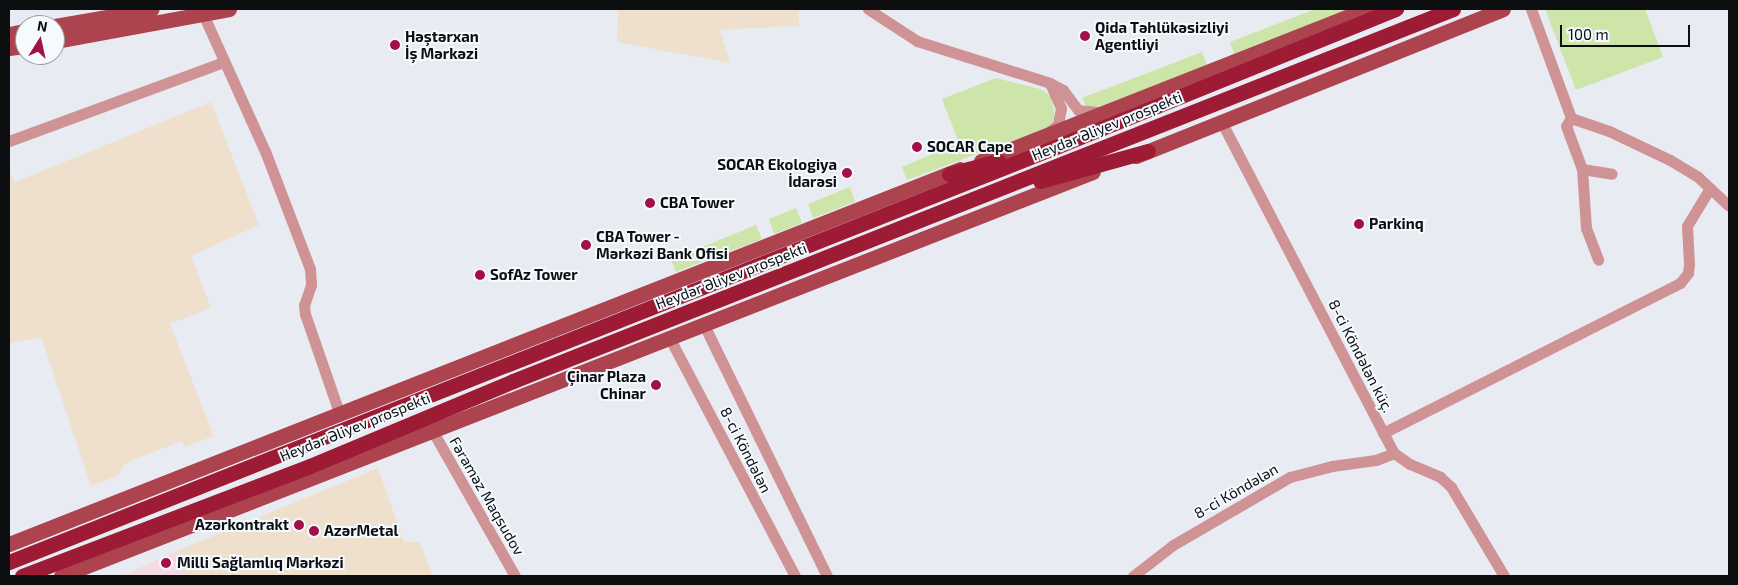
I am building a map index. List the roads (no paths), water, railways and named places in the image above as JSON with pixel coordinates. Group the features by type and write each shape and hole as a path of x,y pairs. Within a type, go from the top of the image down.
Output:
{"highway":[{"name":"Heydər Əliyev prospekti","path":"9,562 1058,146 1396,9"},
{"name":"Heydər Əliyev prospekti","path":"22,576 310,466 513,380 1453,9"},
{"path":"948,174 1058,146"},
{"path":"969,201 1148,151"}],"main road":[{"path":"65,38 152,9"},
{"path":"65,26 103,26 229,9"},
{"path":"9,544 1366,9"},
{"path":"61,576 703,323 1148,151 1503,9"}],"street":[{"path":"868,9 917,41 1050,83 1063,90 1082,113 1111,110"},
{"path":"1531,9 1571,118"},
{"path":"203,14 265,151 310,269 311,285 304,305 305,314 340,415"},
{"path":"9,141 224,62"},
{"path":"1040,137 1055,128 1061,114 1060,101 1050,83"},
{"path":"1571,118 1566,126 1582,169 1586,228 1598,260"},
{"path":"1571,118 1610,131 1670,160 1710,188 1729,206"},
{"name":"8-ci Köndələn küç.","path":"1221,121 1284,237 1394,453 1410,464 1440,477 1451,487 1504,576"},
{"path":"1582,169 1612,174"},
{"path":"1383,433 1680,283 1688,274 1687,226 1710,188"},
{"path":"703,323 827,576"},
{"name":"8-ci Köndələn","path":"669,337 795,576"},
{"name":"Fəraməz Maqsudov","path":"432,430 515,576"},
{"name":"8-ci Köndələn","path":"1133,576 1173,545 1290,476 1332,466 1383,458 1394,453"}],"place":[{"name":"Qida Təhlükəsizliyi Agentliyi","path":"1085,36"},
{"name":"Həştərxan İş Mərkəzi","path":"395,45"},
{"name":"SOCAR Cape","path":"917,147"},
{"name":"SOCAR Ekologiya İdarəsi","path":"847,173"},
{"name":"CBA Tower","path":"650,203"},
{"name":"Parkinq","path":"1359,224"},
{"name":"CBA Tower - Mərkəzi Bank Ofisi","path":"586,245"},
{"name":"SofAz Tower","path":"480,275"},
{"name":"Çinar Plaza Chinar","path":"656,385"},
{"name":"Azərkontrakt","path":"299,525"},
{"name":"AzərMetal","path":"314,531"},
{"name":"Milli Sağlamlıq Mərkəzi","path":"166,563"}]}
